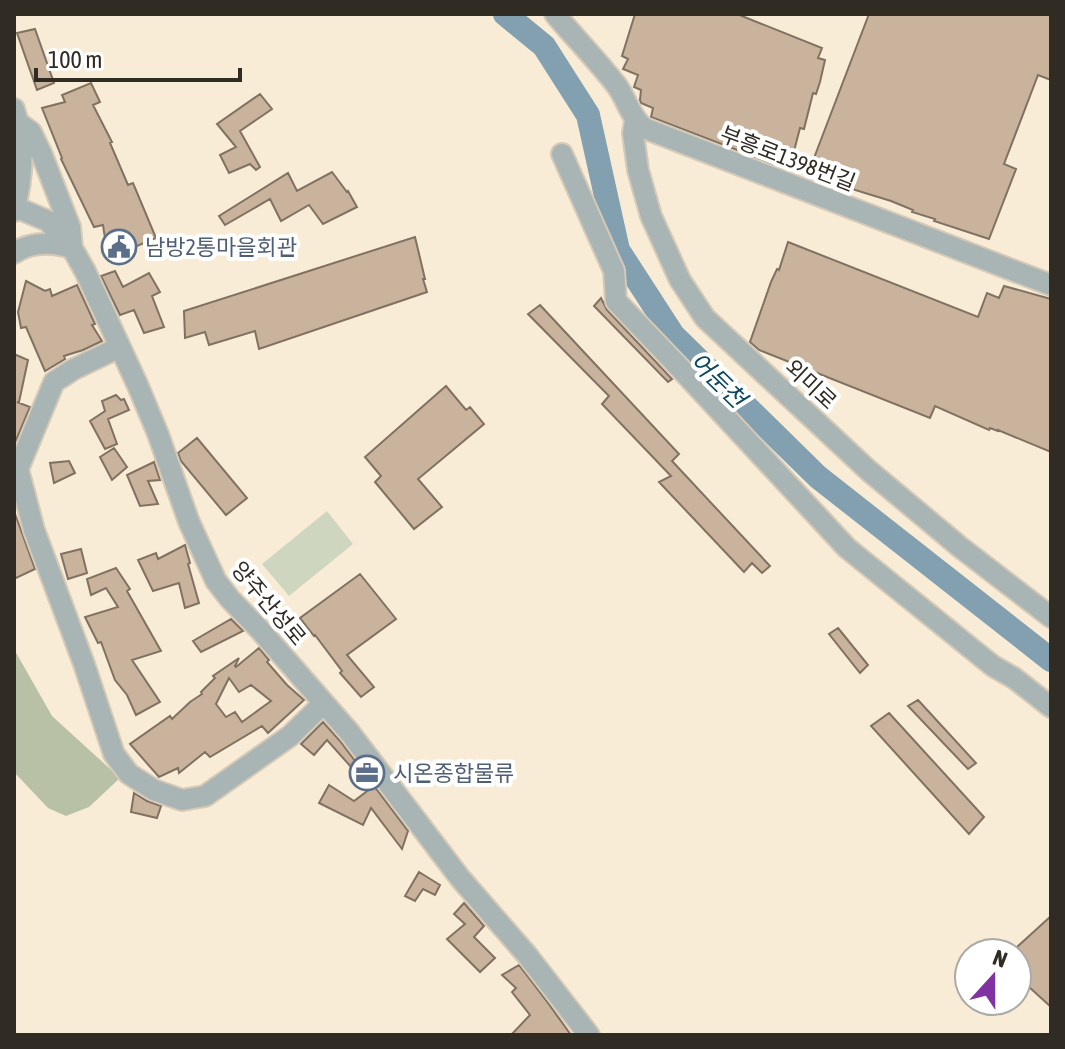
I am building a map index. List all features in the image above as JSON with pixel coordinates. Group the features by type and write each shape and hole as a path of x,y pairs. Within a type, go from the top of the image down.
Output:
{"street":[{"path":"555,14 617,86 635,121"},
{"path":"14,253 21,248 43,243 72,248 70,227 42,155 31,132 16,116"},
{"name":"양주산성로","path":"16,116 21,174 15,209 48,221 72,248 85,271 158,434 189,522 216,581 350,733 460,878 527,955 589,1035"},
{"name":"부흥로1398번길","path":"635,121 644,128 1051,285"},
{"name":"외미로","path":"635,121 633,133 638,170 651,216 680,280 705,318 868,470 960,547 1051,617"},
{"path":"562,154 614,271 616,301 847,548 993,666 1051,707"},
{"path":"120,347 54,382 17,463 34,530 114,754 129,774 154,790 182,800 205,796 290,736 323,704"}],"green space":[{"path":"327,511 353,544 289,596 262,564"},
{"path":"14,649 52,716 120,778 89,807 66,816 48,808 14,772"}],"building":[{"path":"635,14 737,14 822,48 818,58 825,60 820,82 816,94 813,93 804,129 800,128 794,151 790,150 784,168 651,117 653,108 641,103 641,90 634,87 638,75 623,69 628,59 622,56"},
{"path":"869,14 1051,14 1051,80 1038,75 1004,164 1016,169 989,239 934,221 891,201 842,186 844,182 809,171"},
{"path":"35,29 54,83 37,90 17,33"},
{"path":"91,83 100,102 93,105 112,142 128,185 133,183 156,238 132,248 133,251 108,258 103,225 94,227 61,159 42,108 65,102 62,95"},
{"path":"260,94 272,109 240,131 260,167 256,170 250,164 229,173 220,155 236,147 217,124"},
{"path":"332,172 357,207 323,224 309,205 281,221 270,199 225,225 219,216 288,173 297,191"},
{"path":"415,237 427,292 259,349 255,331 209,345 205,332 185,338 184,311"},
{"path":"788,242 978,317 987,293 999,298 1004,286 1051,299 1051,452 998,430 989,430 935,406 930,418 759,350 750,342"},
{"path":"115,271 123,287 149,273 160,292 152,296 164,327 144,333 134,310 120,315 101,276"},
{"path":"26,281 45,291 50,289 52,296 77,285 95,324 92,325 102,341 64,356 65,359 45,371 26,327 21,328 18,312"},
{"path":"601,298 607,310 672,379 668,382 594,306"},
{"path":"540,305 679,454 672,461 770,566 762,573 752,563 744,572 659,482 671,476 602,404 609,396 528,314"},
{"path":"14,354 28,360 17,402 30,407 14,445"},
{"path":"446,386 466,410 470,407 484,424 418,479 442,507 414,529 375,482 381,476 365,457"},
{"path":"116,395 124,399 129,410 108,419 117,444 105,449 90,421 105,411 102,401"},
{"path":"197,438 247,498 226,515 181,461 178,453"},
{"path":"114,448 127,467 112,480 100,457"},
{"path":"69,461 75,473 54,483 50,463"},
{"path":"154,462 160,480 148,481 158,504 140,506 127,475"},
{"path":"14,511 35,569 14,579"},
{"path":"185,545 199,603 185,608 179,583 153,591 138,560 156,553 158,559"},
{"path":"81,549 87,573 68,579 61,554"},
{"path":"116,568 161,651 132,660 160,702 136,715 127,695 115,680 101,642 98,643 85,617 118,607 106,588 91,595 87,579"},
{"path":"360,574 396,619 347,655 374,687 361,697 300,618"},
{"path":"231,619 243,631 201,652 193,641"},
{"path":"838,628 868,665 860,673 829,634"},
{"path":"259,648 269,660 267,662 304,700 268,733 262,726 210,757 205,752 179,773 178,768 159,777 130,744 170,716 172,719 202,694 215,678 213,676 239,658 236,667","holes":["229,678 239,692 251,685 271,701 242,722 235,712 226,717 216,704"]},
{"path":"918,700 976,763 968,769 908,706"},
{"path":"889,713 984,817 969,834 871,726"},
{"path":"323,722 365,774 360,777 327,740 314,755 301,744"},
{"path":"329,785 354,801 374,786 408,831 402,849 371,808 363,825 319,803"},
{"path":"134,793 161,806 157,818 131,812"},
{"path":"419,872 440,885 435,895 423,889 415,901 405,896"},
{"path":"464,903 484,926 474,937 495,958 480,972 447,939 465,924 454,914"},
{"path":"1051,916 1051,1007 1033,991 1033,937 1028,937"},
{"path":"519,965 571,1035 511,1035 530,1015 512,992 516,988 502,975"}],"waterway":[{"name":"어둔천","path":"505,14 544,46 588,115 618,250 673,335 818,477 1051,660"}],"place":[{"name":"남방2통마을회관","path":"119,247"},
{"name":"시온종합물류","path":"367,773"}]}
